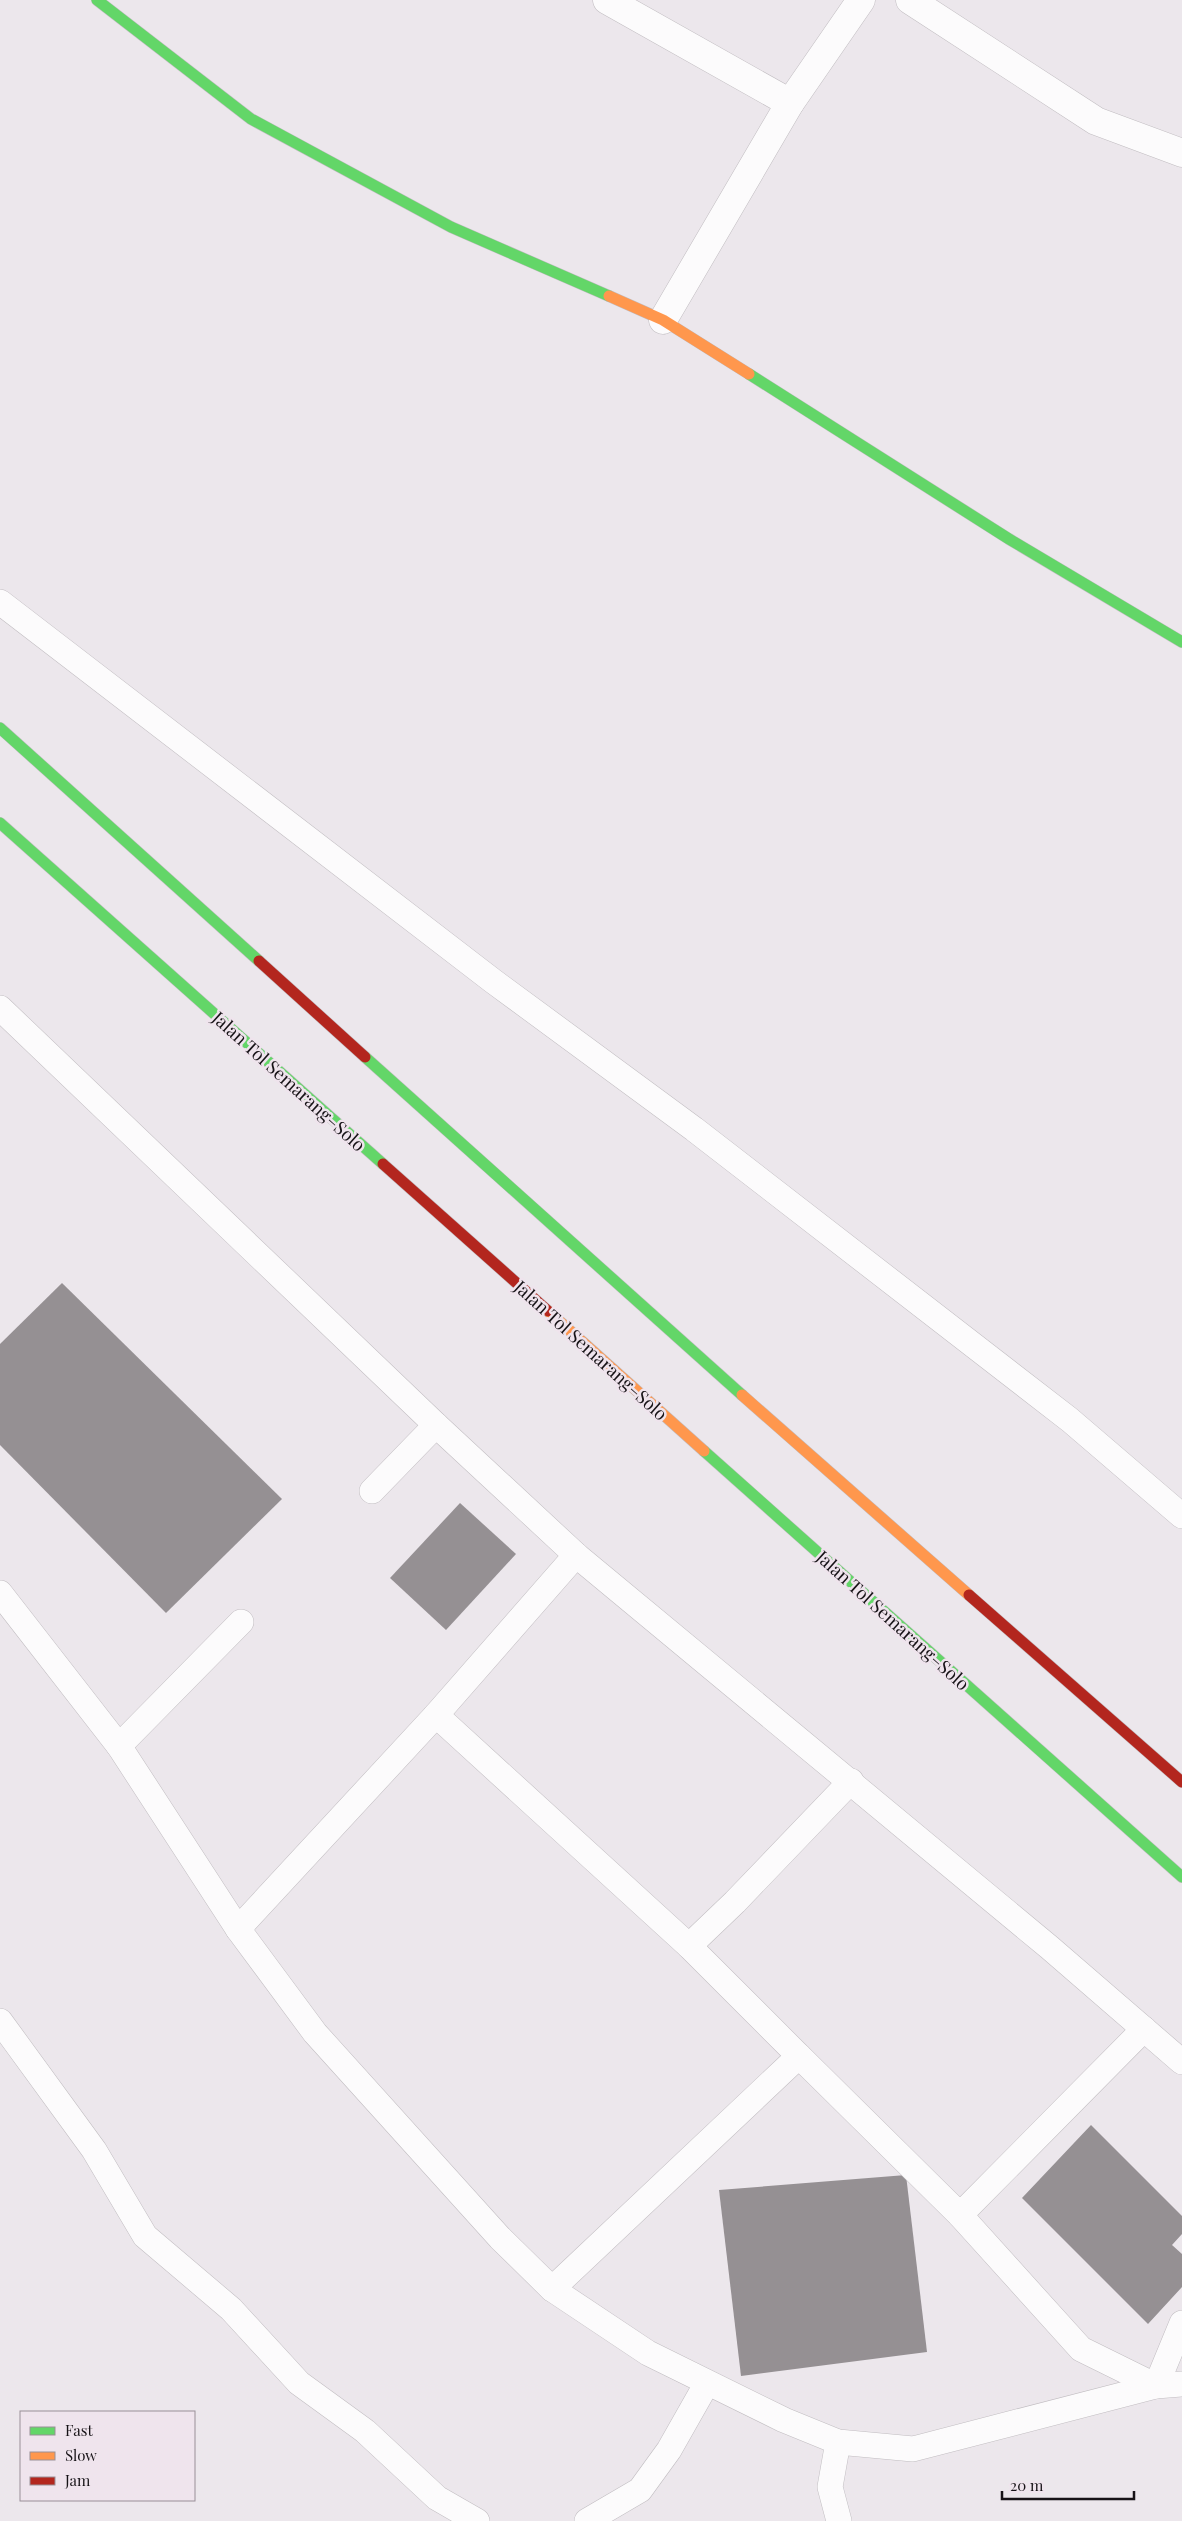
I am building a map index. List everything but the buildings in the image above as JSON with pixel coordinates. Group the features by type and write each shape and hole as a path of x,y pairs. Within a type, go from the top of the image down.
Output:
{"main road":[{"path":"97,0 251,118 450,227 663,320 1009,539 1182,642"},
{"path":"0,728 647,1311 1182,1782"},
{"name":"Jalan Tol Semarang–Solo","path":"0,823 1182,1877"}],"street":[{"path":"607,0 790,103"},
{"path":"663,320 790,103 861,0"},
{"path":"910,0 1096,121 1182,153"}],"lane":[{"path":"0,602 493,981 694,1129 1070,1420 1182,1516"},
{"path":"0,1008 436,1425 576,1555 1049,1946 1182,2062"},
{"path":"372,1491 436,1425"},
{"path":"238,1929 436,1715 576,1555"},
{"path":"0,1593 118,1746 238,1929 314,2033 500,2238 552,2289 648,2353 784,2420 838,2442 913,2449 1156,2386 1182,2384"},
{"path":"118,1746 241,1622"},
{"path":"436,1715 689,1946 960,2215 1081,2349 1156,2386"},
{"path":"689,1946 735,1902 851,1781"},
{"path":"0,2022 94,2150 145,2236 231,2309 299,2383 365,2431 437,2498 477,2521"},
{"path":"960,2215 1144,2029"},
{"path":"552,2289 799,2056"},
{"path":"1156,2386 1182,2322"},
{"path":"587,2521 640,2490 669,2450 707,2383"},
{"path":"838,2442 830,2487 839,2521"}],"traffic: fast":[{"path":"97,0 251,119 451,227 609,296"},
{"path":"749,374 1009,539 1182,642"},
{"path":"0,728 259,961"},
{"path":"0,823 383,1164"},
{"path":"365,1057 742,1395"},
{"path":"704,1451 1182,1877"}],"traffic: slow":[{"path":"609,296 663,320 749,374"},
{"path":"548,1311 704,1451"},
{"path":"742,1395 969,1595"}],"traffic: jam":[{"path":"259,961 365,1057"},
{"path":"383,1164 548,1311"},
{"path":"969,1595 1182,1782"}]}
